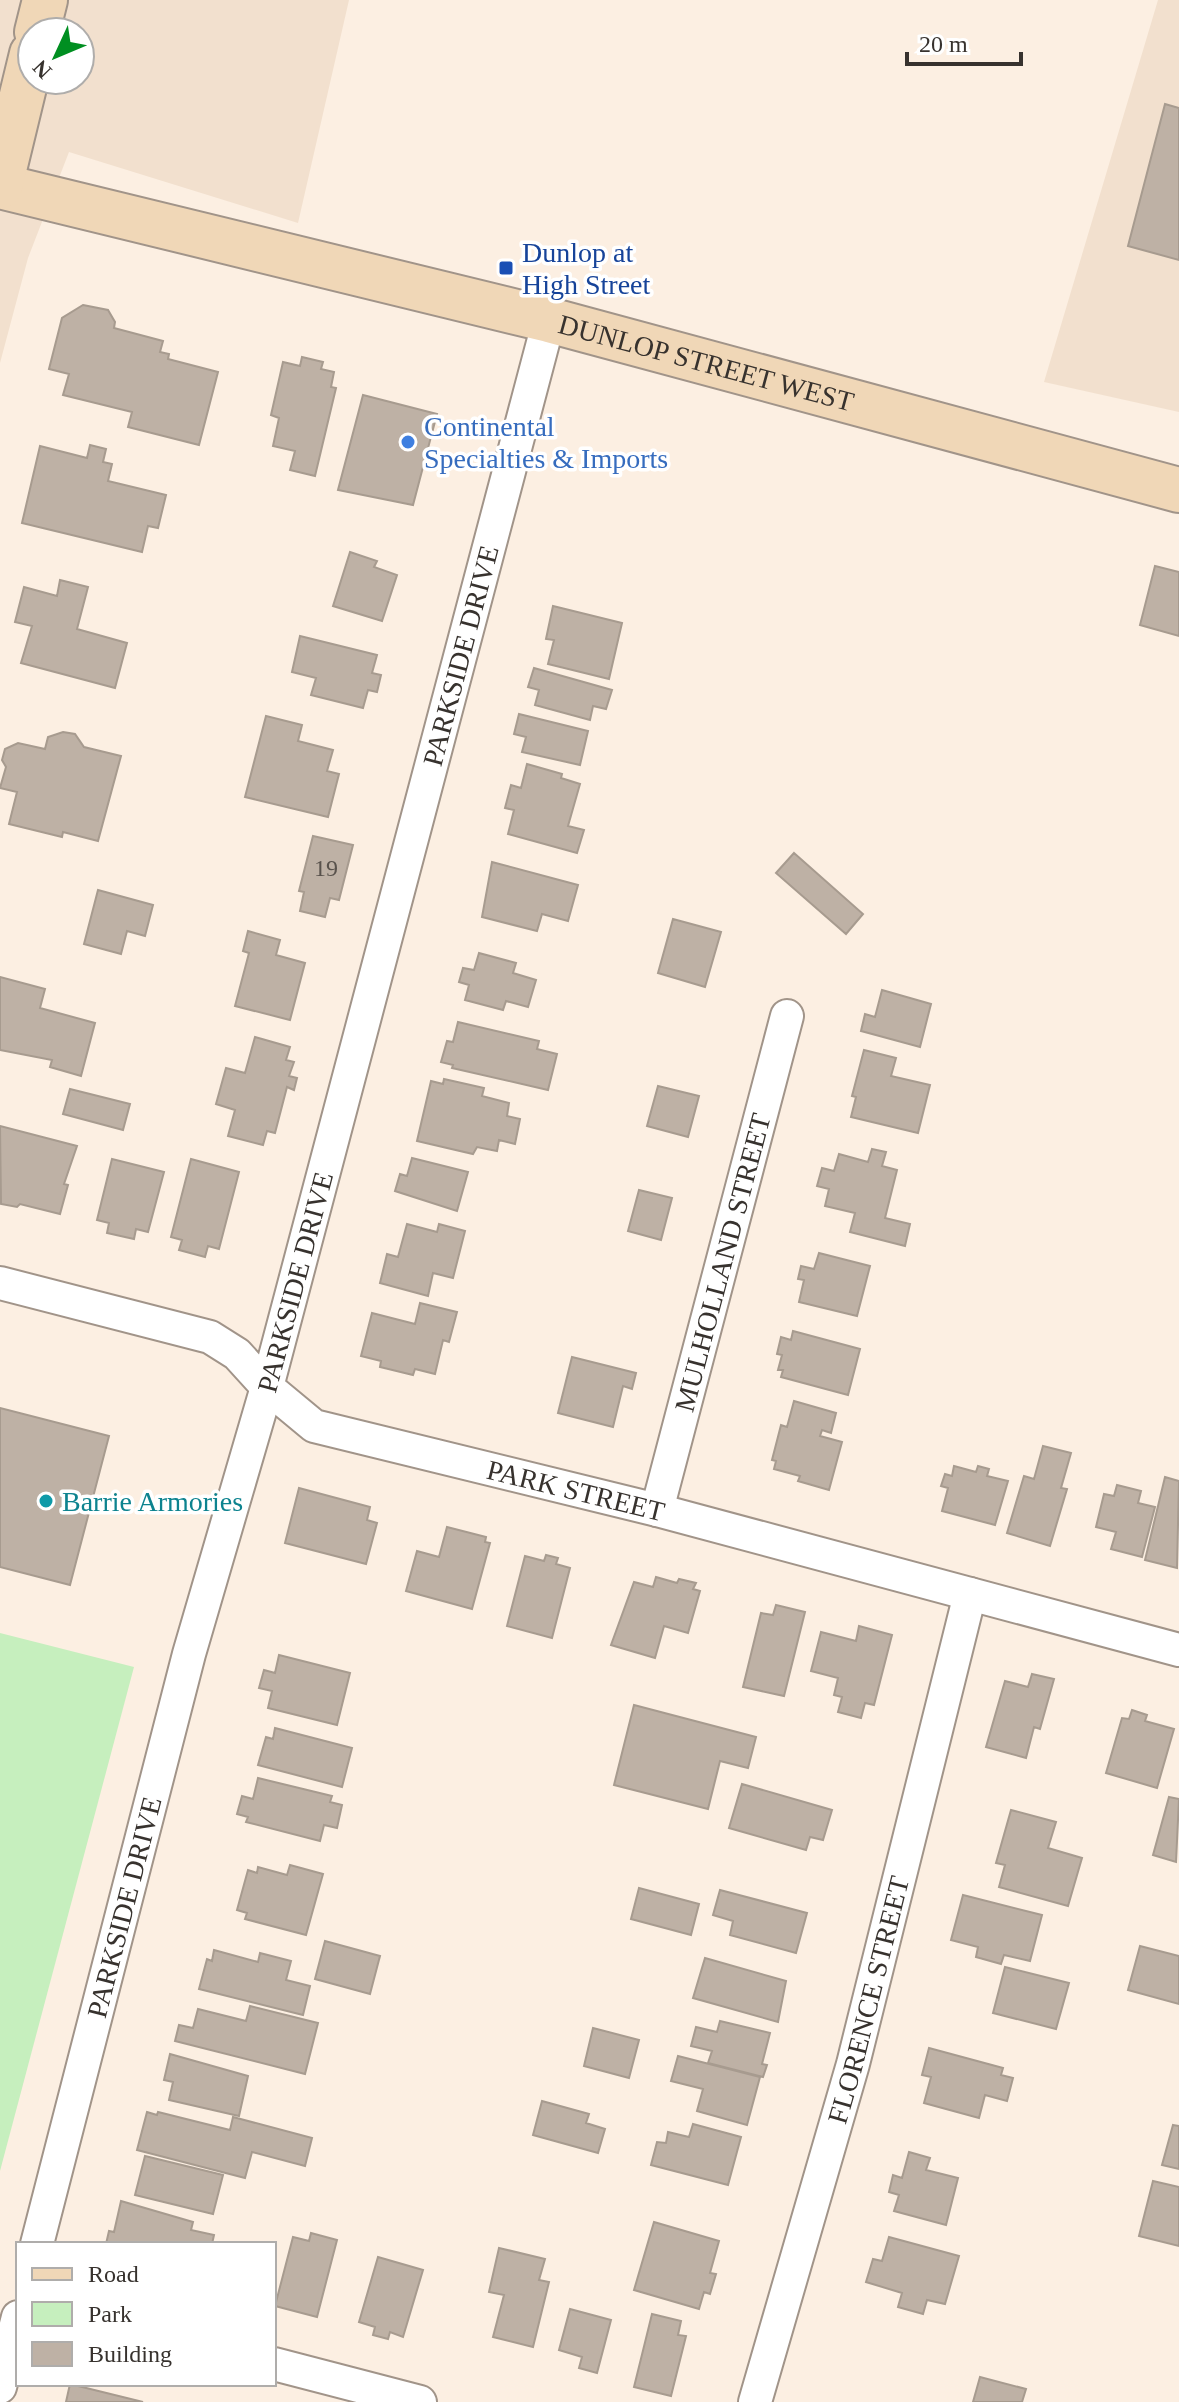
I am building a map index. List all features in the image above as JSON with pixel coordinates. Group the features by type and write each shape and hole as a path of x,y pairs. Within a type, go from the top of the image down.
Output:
{"main road":[{"path":"0,186 22,96"},
{"name":"DUNLOP STREET WEST","path":"0,186 549,320 1179,490"}],"street":[{"name":"PARKSIDE DRIVE","path":"38,2242 189,1654 267,1387 549,320"},
{"name":"MULHOLLAND STREET","path":"657,1510 787,1016"},
{"name":"PARK STREET","path":"0,1283 210,1337 237,1354 267,1387 314,1426 657,1510 1179,1650"},
{"name":"FLORENCE STREET","path":"755,2402 853,2064 970,1594"},
{"path":"0,2387 16,2325"},
{"path":"276,2365 420,2402"}],"shaded area":[{"path":"0,0 349,0 298,223 69,152 28,258 0,363"},
{"path":"1158,0 1179,0 1179,412 1044,382"}],"green space":[{"path":"0,1633 134,1667 0,2171"}],"building":[{"path":"1165,104 1179,108 1179,260 1128,246"},
{"path":"83,305 108,310 115,322 114,328 163,341 160,352 169,354 168,359 218,372 199,445 128,427 132,412 63,395 69,374 49,369 62,318"},
{"path":"302,357 323,362 321,369 334,372 331,387 336,388 315,476 290,470 295,451 273,446 279,418 271,415 283,362 300,366"},
{"path":"363,395 437,414 413,505 338,490"},
{"path":"90,445 106,449 103,462 112,464 108,481 166,495 158,528 148,526 142,552 22,523 40,446 87,458"},
{"path":"350,552 377,561 374,567 397,575 382,621 333,606"},
{"path":"1155,566 1179,572 1179,636 1140,625"},
{"path":"60,580 88,587 77,629 127,643 115,688 21,663 32,626 15,622 24,587 57,596"},
{"path":"553,606 622,623 609,679 548,664 554,640 546,639"},
{"path":"300,636 377,655 372,673 381,675 377,692 368,690 363,708 311,695 316,678 292,672"},
{"path":"534,668 612,690 606,709 593,706 590,720 535,705 539,690 528,687"},
{"path":"519,714 588,731 580,765 522,752 526,737 514,734"},
{"path":"266,716 302,725 298,741 333,750 327,771 339,774 328,817 245,797"},
{"path":"63,732 75,734 84,747 121,756 98,841 63,832 62,837 9,824 17,792 0,788 6,767 2,760 5,749 18,743 45,749 48,737"},
{"path":"527,764 562,774 561,778 580,784 568,826 584,830 577,853 508,834 514,810 505,808 511,785 521,788"},
{"path":"313,836 353,845 339,900 330,898 325,917 300,911 304,892 299,891"},
{"path":"794,853 863,914 846,934 776,873"},
{"path":"492,862 578,885 568,921 542,914 537,931 482,917"},
{"path":"98,890 153,905 145,936 127,931 121,954 84,944"},
{"path":"673,919 721,932 705,987 658,973"},
{"path":"248,931 280,940 276,955 305,963 290,1020 235,1006 249,953 243,951"},
{"path":"479,953 516,963 513,973 536,980 528,1007 506,1001 503,1010 465,1000 469,985 459,982 463,968 474,970"},
{"path":"0,977 45,989 40,1008 95,1023 81,1076 50,1067 52,1060 0,1050"},
{"path":"882,990 931,1004 920,1047 861,1031 865,1014 875,1017"},
{"path":"458,1022 539,1041 537,1049 557,1054 548,1090 452,1068 453,1065 441,1062 447,1041 453,1042"},
{"path":"255,1037 290,1047 286,1060 294,1062 289,1076 297,1078 294,1090 287,1087 275,1133 267,1131 263,1145 228,1136 235,1110 216,1104 226,1068 245,1073"},
{"path":"864,1050 896,1058 891,1076 930,1085 918,1133 851,1117 856,1097 852,1096"},
{"path":"444,1079 484,1088 482,1096 509,1103 507,1116 520,1119 515,1144 499,1140 497,1151 477,1147 473,1154 417,1141 431,1081 443,1084"},
{"path":"658,1086 699,1096 688,1137 647,1126"},
{"path":"70,1089 130,1104 123,1130 63,1114"},
{"path":"0,1126 77,1146 64,1184 68,1185 60,1214 20,1204 17,1207 1,1204"},
{"path":"872,1149 886,1152 882,1166 897,1170 885,1218 910,1224 905,1246 850,1232 855,1213 825,1206 829,1189 817,1186 822,1168 834,1171 839,1154 868,1162"},
{"path":"412,1158 468,1172 457,1211 395,1191 400,1174 407,1176"},
{"path":"112,1159 164,1172 148,1232 136,1229 134,1239 107,1233 109,1223 97,1220"},
{"path":"191,1159 239,1172 219,1249 208,1246 205,1257 179,1250 182,1240 171,1237"},
{"path":"639,1190 672,1198 661,1240 628,1231"},
{"path":"407,1224 437,1232 439,1224 465,1231 453,1278 433,1273 428,1296 380,1283 387,1254 398,1257"},
{"path":"819,1253 870,1266 857,1316 799,1302 804,1280 798,1279 801,1266 814,1269"},
{"path":"420,1303 457,1312 449,1342 443,1340 435,1374 415,1369 413,1375 380,1367 381,1361 361,1356 372,1313 415,1324"},
{"path":"793,1331 860,1349 848,1395 781,1377 783,1370 778,1370 782,1355 777,1354 781,1337 791,1340"},
{"path":"572,1357 636,1373 632,1389 623,1386 613,1427 558,1413"},
{"path":"794,1401 836,1413 831,1433 822,1430 820,1436 842,1442 829,1490 798,1481 800,1476 774,1469 776,1461 772,1460 781,1425 787,1427"},
{"name":"Barrie Armories","path":"0,1408 109,1436 70,1585 0,1567"},
{"path":"1043,1446 1071,1453 1061,1488 1067,1489 1050,1546 1007,1533 1024,1476 1034,1479"},
{"path":"954,1466 976,1472 978,1466 989,1469 987,1476 1008,1481 995,1525 942,1511 948,1488 941,1486 945,1474 952,1476"},
{"path":"1165,1477 1179,1481 1177,1568 1145,1560"},
{"path":"1117,1485 1141,1491 1138,1503 1155,1507 1142,1557 1111,1549 1116,1532 1096,1527 1104,1494 1114,1496"},
{"path":"299,1488 370,1507 367,1520 377,1523 366,1564 285,1543"},
{"path":"447,1527 486,1537 485,1542 490,1543 472,1609 406,1591 417,1551 439,1557"},
{"path":"546,1555 558,1558 556,1564 570,1568 552,1638 507,1626 525,1556 544,1561"},
{"path":"656,1577 677,1583 679,1579 696,1583 693,1589 700,1591 688,1633 664,1626 655,1658 611,1645 634,1582 653,1587"},
{"path":"776,1605 805,1612 784,1696 743,1687 761,1613 773,1615"},
{"path":"859,1626 892,1635 874,1705 865,1703 861,1718 838,1712 842,1697 834,1695 838,1678 811,1671 821,1632 856,1641"},
{"path":"279,1655 350,1673 337,1725 268,1708 272,1691 259,1688 264,1670 275,1673"},
{"path":"1032,1674 1054,1679 1040,1729 1034,1727 1026,1758 986,1747 1005,1681 1028,1687"},
{"path":"634,1705 756,1737 748,1768 720,1761 708,1809 614,1785"},
{"path":"1132,1710 1147,1715 1145,1721 1174,1729 1157,1788 1106,1773 1122,1718 1129,1719"},
{"path":"275,1728 352,1748 342,1787 258,1765 266,1737 273,1739"},
{"path":"258,1778 332,1796 330,1802 342,1805 337,1828 324,1825 320,1841 246,1822 248,1817 237,1814 242,1796 253,1799"},
{"path":"742,1784 832,1810 823,1840 810,1837 806,1850 729,1828"},
{"path":"1169,1797 1179,1799 1176,1862 1153,1855"},
{"path":"1011,1810 1056,1822 1048,1848 1082,1858 1068,1906 999,1887 1005,1865 996,1863"},
{"path":"290,1865 323,1874 306,1935 245,1919 247,1913 237,1910 248,1870 257,1873 258,1867 287,1875"},
{"path":"639,1888 699,1904 691,1935 631,1919"},
{"path":"720,1890 807,1913 796,1953 730,1935 733,1921 713,1915"},
{"path":"963,1895 1042,1915 1030,1961 1004,1955 1001,1964 976,1957 978,1947 951,1940"},
{"path":"325,1941 380,1956 370,1994 315,1979"},
{"path":"1140,1946 1179,1956 1179,2004 1128,1990"},
{"path":"214,1950 258,1962 260,1953 291,1961 286,1980 310,1986 303,2015 199,1989 207,1959 212,1961"},
{"path":"705,1958 786,1981 778,2022 693,1998"},
{"path":"1005,1967 1069,1983 1056,2029 993,2013"},
{"path":"250,2006 318,2023 305,2074 175,2041 179,2025 193,2028 198,2009 246,2021"},
{"path":"720,2021 770,2033 762,2064 767,2065 763,2077 708,2063 712,2051 691,2046 696,2027 717,2032"},
{"path":"593,2028 639,2040 629,2078 584,2066"},
{"path":"929,2048 1003,2068 1001,2075 1013,2078 1007,2101 985,2095 979,2118 924,2103 931,2077 922,2075"},
{"path":"170,2054 248,2076 239,2116 169,2100 173,2082 164,2080"},
{"path":"678,2056 760,2077 747,2125 697,2111 703,2089 671,2081"},
{"path":"542,2101 589,2114 586,2123 605,2129 598,2153 533,2135"},
{"path":"147,2112 230,2130 233,2117 312,2138 305,2166 252,2152 245,2178 137,2150"},
{"path":"693,2124 741,2137 728,2185 651,2165 657,2142 666,2143 668,2132 689,2137"},
{"path":"1173,2125 1179,2126 1179,2169 1162,2165"},
{"path":"909,2152 930,2158 926,2170 958,2178 946,2225 894,2211 899,2195 889,2192 893,2175 902,2178"},
{"path":"145,2156 223,2175 213,2214 135,2195"},
{"path":"1153,2181 1179,2187 1179,2246 1139,2236"},
{"path":"121,2201 193,2222 191,2230 214,2235 212,2242 106,2242 109,2231 114,2232"},
{"path":"654,2222 719,2241 710,2273 716,2274 710,2294 704,2292 699,2309 634,2290"},
{"path":"311,2233 337,2240 317,2317 276,2306 293,2237 309,2241"},
{"path":"889,2237 959,2256 945,2304 927,2300 923,2314 898,2307 902,2293 866,2282 873,2259 882,2261"},
{"path":"499,2248 545,2259 539,2280 549,2282 533,2347 493,2337 504,2295 489,2292"},
{"path":"378,2257 423,2270 403,2337 390,2332 388,2339 373,2335 375,2327 359,2322"},
{"path":"570,2309 611,2320 597,2373 579,2368 582,2357 559,2350"},
{"path":"652,2314 681,2321 678,2335 686,2336 671,2396 634,2387"},
{"path":"980,2377 1026,2389 1022,2402 973,2402"},
{"path":"70,2386 78,2386 143,2402 66,2402"}],"place":[{"name":"Dunlop at High Street","path":"506,268"},
{"name":"Continental Specialties & Imports","path":"408,442"},
{"name":"Barrie Armories","path":"46,1501"}]}
